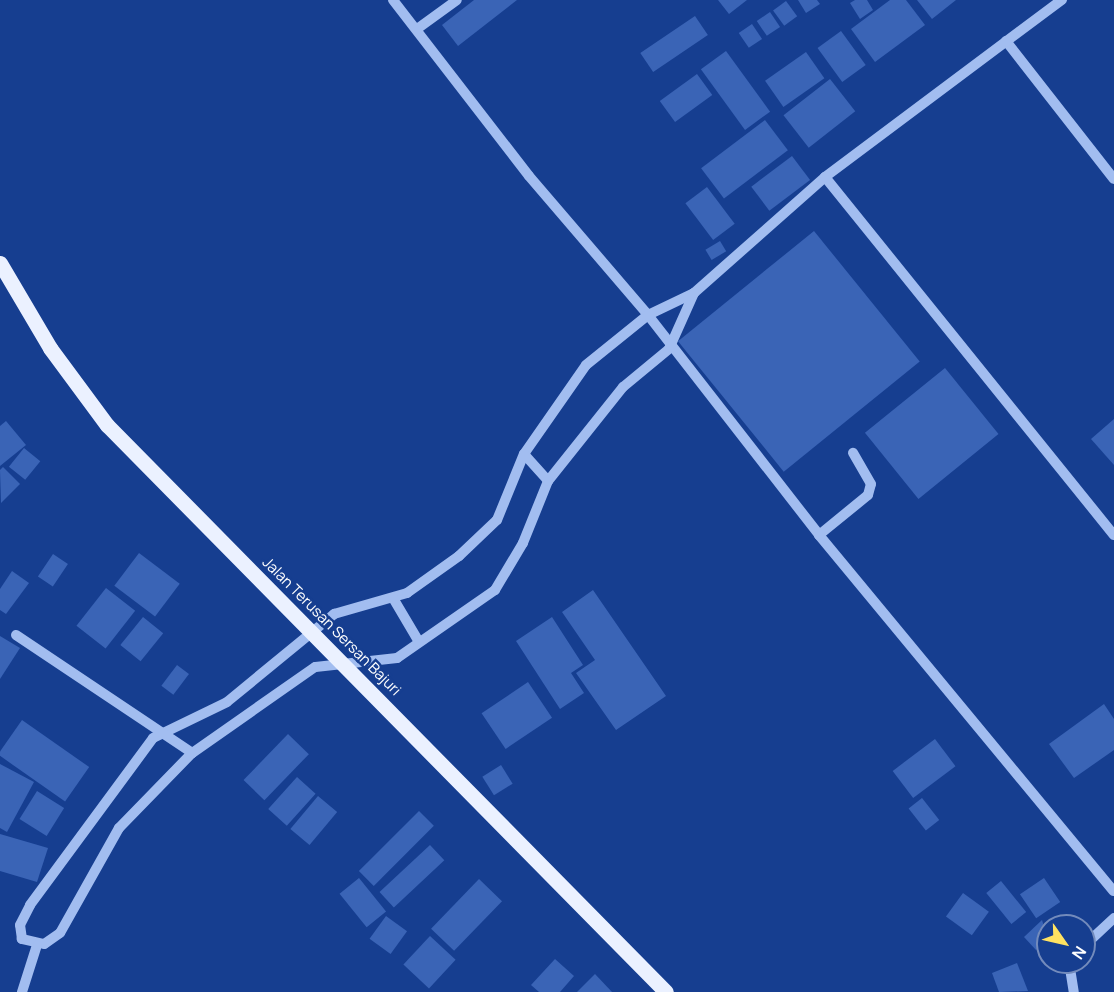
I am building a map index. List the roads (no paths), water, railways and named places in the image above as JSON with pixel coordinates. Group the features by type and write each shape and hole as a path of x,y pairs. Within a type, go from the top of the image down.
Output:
{"main road":[{"name":"Jalan Terusan Sersan Bajuri","path":"0,263 50,348 107,425 666,992"}],"lane":[{"path":"393,0 529,176 648,315 669,349 819,535 1114,891"},
{"path":"417,29 457,0"},
{"path":"37,945 22,939 22,917 158,734 188,725 227,702 311,630 334,614 393,598 459,556 497,520 524,454 586,365 648,315 694,293 825,177 1062,0"},
{"path":"1006,41 1114,179"},
{"path":"825,177 1114,535"},
{"path":"22,992 37,945 60,933 119,828 192,753 295,678 315,667 386,662 420,642 495,590 523,543 548,481 623,387 669,349 694,293"},
{"path":"819,535 868,495 872,484 853,453"},
{"path":"524,454 548,481"},
{"path":"393,598 420,642"},
{"path":"16,635 158,734 192,753"},
{"path":"1096,935 1114,918"},
{"path":"1071,974 1074,992"}]}
